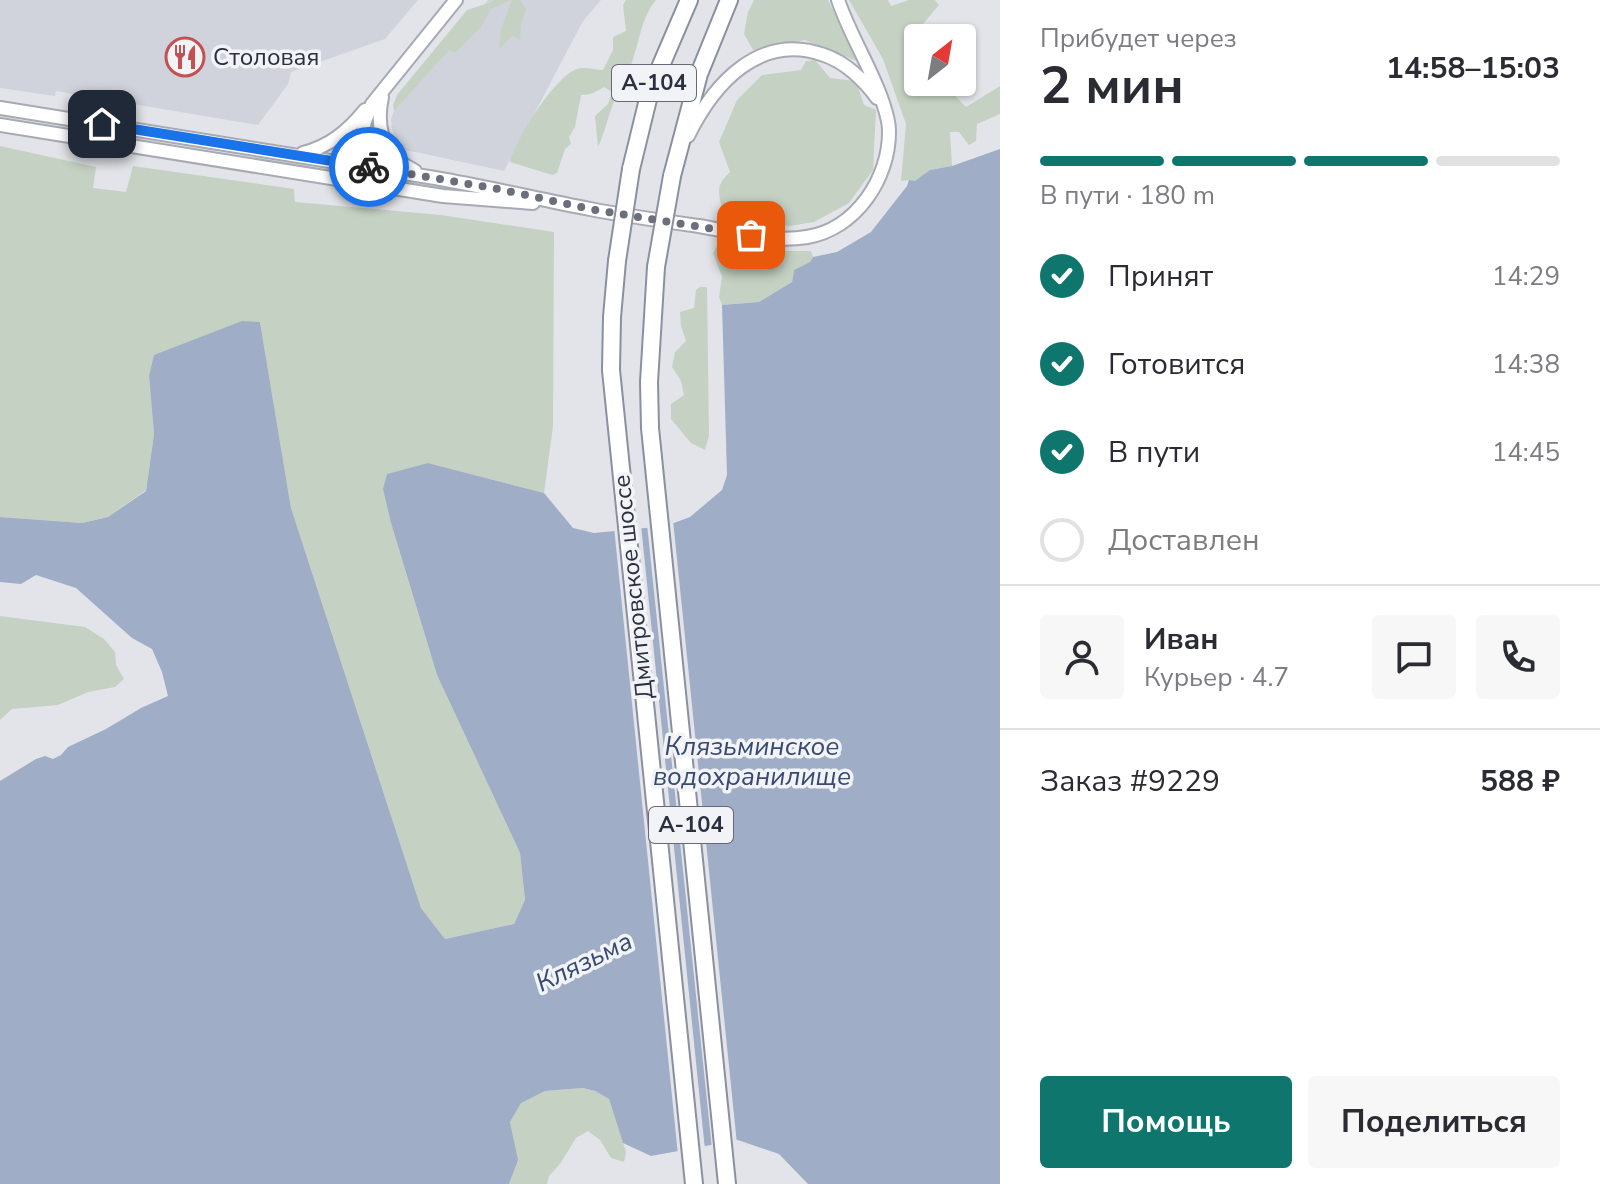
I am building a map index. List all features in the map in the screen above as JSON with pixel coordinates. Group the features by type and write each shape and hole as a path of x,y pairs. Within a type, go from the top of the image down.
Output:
{"highway":[{"name":"Дмитровское шоссе","path":"689,0 650,91 631,169 617,261 611,370 694,1184"},
{"name":"Дмитровское шоссе","path":"727,1184 650,428 649,382 656,267 673,172 699,74 729,0"}],"main road":[{"path":"354,182 365,121 372,104 456,0"},
{"path":"0,108 428,176 576,206 751,235 787,239 810,237 831,230 849,218 875,188 885,161 889,129 874,79 844,19 838,0"},
{"path":"673,172 695,121 710,98 748,63 784,48 809,49 834,58 864,83 885,110"},
{"path":"296,155 313,151 340,137 383,90"},
{"path":"383,90 378,121 388,147 399,162 428,176"},
{"path":"0,125 443,196 576,206"}],"shaded area":[{"path":"0,0 418,0 385,39 291,72 288,84 258,125 56,91 55,96 0,88"},
{"path":"488,0 601,0 583,21 504,171 406,150 395,139 391,119 394,111"}],"green space":[{"path":"493,0 510,0 491,9 480,28 455,53 449,50 394,111 397,95 467,10"},
{"path":"512,0 520,0 526,9 520,40 512,36 499,49 501,29"},
{"path":"626,0 656,0 644,21 631,64 598,147 595,116 608,104 612,92 604,87 581,95 575,127 569,137 571,144 565,149 557,173 552,175 510,162 547,96 568,74 577,69 603,70 613,50 613,37 626,31 623,5"},
{"path":"754,0 828,0 859,62 805,40 753,50 744,34"},
{"path":"849,0 888,0 891,6 909,0 935,0 939,5 923,24 904,24 904,96 955,96 966,107 1000,86 1000,114 977,124 976,141 969,145 959,132 950,132 952,166 930,170 915,182 901,181 906,124 883,59"},
{"path":"815,60 830,78 856,81 864,105 876,110 873,170 849,203 814,222 789,226 734,216 722,209 720,185 730,172 719,142 737,100 762,75 801,70 806,61"},
{"path":"0,146 96,167 93,188 126,192 133,166 294,189 295,202 441,215 554,232 553,426 544,493 428,463 391,523 437,675 520,853 525,901 514,924 445,939 421,908 291,508 260,322 149,376 154,434 146,490 108,517 82,523 0,517"},
{"path":"721,239 747,251 811,251 813,257 810,262 794,270 792,282 759,302 722,305 719,297 722,277 713,253"},
{"path":"707,287 709,436 705,450 691,443 671,419 671,404 684,395 681,381 672,367 675,352 686,341 680,312 694,308 696,290"},
{"path":"0,616 85,627 104,639 115,652 116,665 124,679 115,687 88,692 58,705 12,709 0,720"},
{"path":"583,1088 609,1099 626,1152 624,1162 611,1158 600,1140 588,1131 576,1138 549,1176 547,1184 509,1184 517,1160 510,1122 521,1102 545,1091"}],"water":[{"name":"Клязьминское водохранилище","path":"1000,149 1000,1184 808,1184 779,1154 738,1140 651,1156 623,1143 609,1099 583,1088 545,1091 521,1103 510,1122 518,1160 509,1184 0,1184 0,781 36,759 45,756 53,759 61,755 68,747 168,696 152,649 132,638 76,588 36,575 21,584 0,582 0,517 82,523 108,517 146,491 154,434 149,376 154,355 242,321 260,322 291,508 421,908 445,939 514,924 525,900 520,853 437,675 391,523 383,489 387,474 428,463 544,493 573,528 594,533 666,526 690,517 722,490 727,475 722,305 759,302 792,282 794,270 810,262 813,257 837,252 871,232 909,180 915,181 930,170 952,166"}],"pier":[{"path":"673,520 737,1144 712,1149 647,524"},
{"path":"641,525 705,1150 678,1155 614,527"}],"way so far":[{"path":"369,167 498,189 595,210 751,235"}],"place":[{"name":"Столовая","path":"185,57"}],"route":[{"path":"102,124 369,167"}],"water label":[{"name":"Клязьма","path":"584,962"}]}
